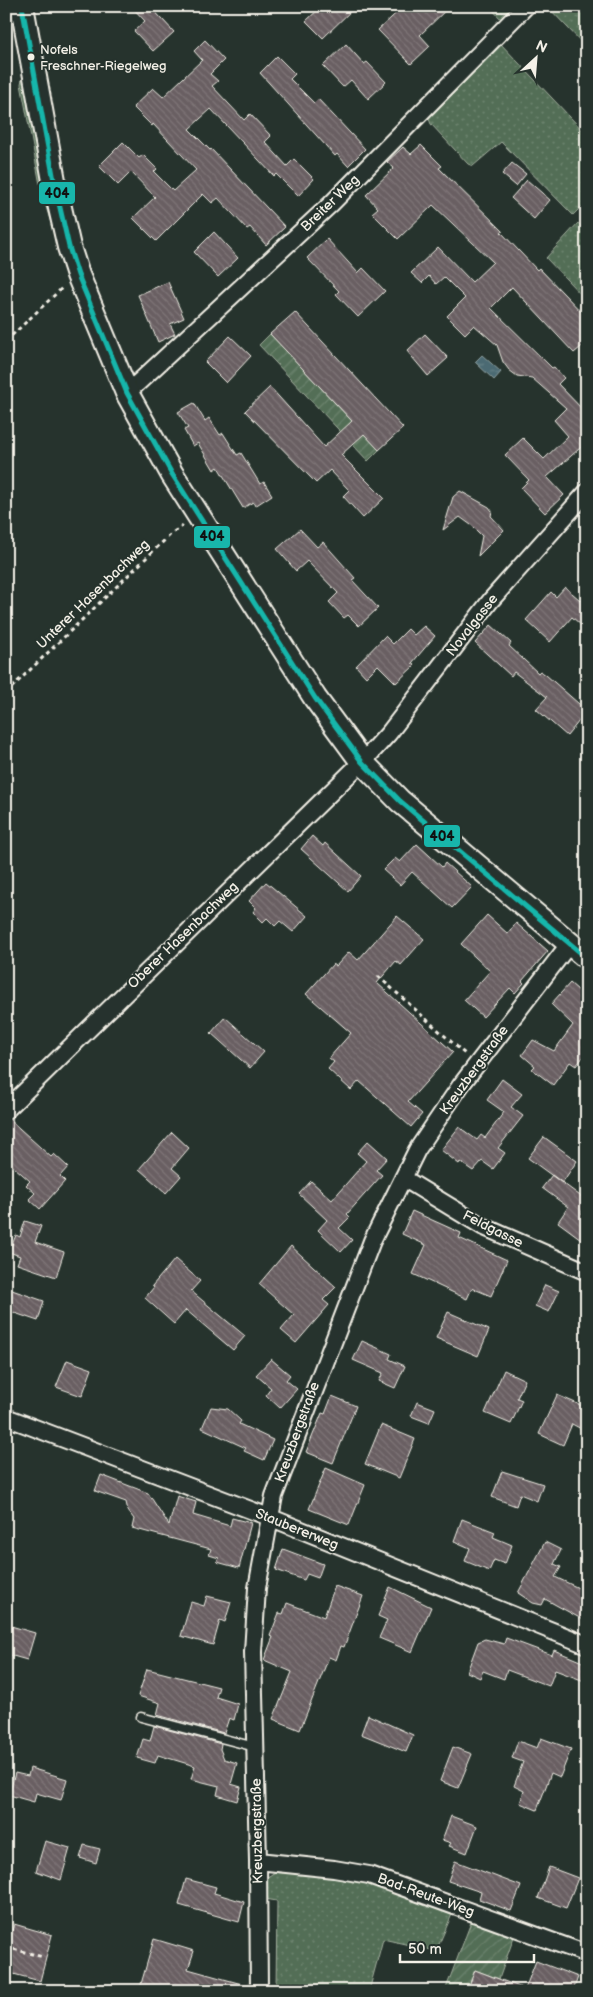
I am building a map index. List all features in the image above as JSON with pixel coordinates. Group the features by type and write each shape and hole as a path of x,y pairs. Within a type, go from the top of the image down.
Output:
{"main road":[{"path":"22,6 55,186 78,276 127,393 172,474 315,698 362,762 400,801 587,958"}],"street":[{"name":"Breiter Weg","path":"127,393 331,204 526,6"},
{"name":"Novalgasse","path":"362,762 389,733 491,600 587,492"},
{"name":"Oberer Hasenbachweg","path":"6,1110 362,762"},
{"name":"Kreuzbergstraße","path":"259,1991 253,1652 257,1588 268,1517 313,1390 372,1241 403,1178 427,1136 476,1065 570,943"},
{"name":"Feldgasse","path":"403,1178 482,1226 587,1272"},
{"name":"Staubererweg","path":"6,1417 268,1517 587,1645"},
{"name":"Bad-Reute-Weg","path":"258,1861 334,1868 369,1875 587,1954"}],"lane":[{"path":"140,1717 255,1747"},
{"path":"585,1991 587,1986"}],"path":[{"path":"6,341 52,295 78,276"},
{"name":"Unterer Hasenbachweg","path":"6,693 172,534 198,515"},
{"path":"378,976 476,1065"},
{"path":"6,1947 43,1957"}],"green space":[{"path":"489,6 515,6 501,19"},
{"path":"547,6 587,6 587,48"},
{"path":"499,42 587,135 587,201 573,215 501,142 473,166 468,164 431,124 427,114"},
{"path":"22,79 26,80 56,240 41,190 21,84"},
{"path":"578,223 587,231 587,301 546,258"},
{"path":"270,334 379,450 368,461 259,345"},
{"path":"278,1870 365,1882 453,1912 436,1951 383,1939 369,1991 276,1991 277,1901 265,1899 266,1878"},
{"path":"473,1917 515,1934 499,1979 475,1970 468,1989 460,1986 458,1991 445,1991"}],"water":[{"path":"482,355 501,372 494,380 475,362"}],"building":[{"path":"131,6 150,6 174,32 153,51 134,31 145,21"},
{"path":"322,6 356,6 323,38 306,21"},
{"path":"404,6 450,6 420,35 430,46 411,64 378,30"},
{"path":"205,40 224,60 210,74 218,81 212,86 244,120 250,114 271,136 265,142 287,166 294,159 314,179 298,196 276,174 274,176 211,109 189,129 211,149 285,227 266,245 250,227 247,229 218,198 212,203 203,194 156,241 133,218 155,197 131,172 118,185 99,166 123,142 139,158 143,155 157,169 154,172 173,191 196,170 153,124 152,126 133,107 153,88 163,97 202,60 194,51"},
{"path":"346,44 364,64 367,62 386,82 368,99 351,80 343,87 323,66"},
{"path":"277,56 295,74 290,79 314,103 318,99 365,149 348,166 337,154 335,156 260,73"},
{"path":"421,145 442,166 439,168 503,231 501,232 537,270 539,268 587,318 587,342 574,353 512,287 491,308 564,378 558,384 587,414 587,442 547,477 564,495 545,513 521,488 529,480 505,455 523,438 544,459 568,436 554,420 566,408 532,378 517,376 509,370 503,362 497,345 474,325 465,334 447,316 465,298 444,277 436,284 429,276 422,283 411,273 438,247 472,282 493,262 433,205 398,239 372,213 378,208 366,195 394,168 387,162 403,147 411,154"},
{"path":"512,163 526,174 516,186 502,174"},
{"path":"527,180 550,200 534,219 511,198"},
{"path":"214,232 238,258 218,277 194,252"},
{"path":"327,239 358,273 363,268 385,291 358,317 336,294 339,291 307,258"},
{"path":"168,282 184,318 170,324 175,334 158,342 138,295"},
{"path":"295,312 403,428 379,450 364,434 341,455 384,498 363,518 343,496 349,490 330,470 316,483 245,411 270,387 324,447 352,421 270,334"},
{"path":"425,334 448,358 428,376 407,351"},
{"path":"230,336 251,356 226,383 205,362"},
{"path":"194,403 205,421 209,418 220,435 223,433 237,455 241,453 260,484 264,482 272,495 255,506 253,502 243,508 218,467 214,470 198,443 193,446 184,430 188,428 178,412"},
{"path":"460,491 489,507 492,511 491,516 504,530 478,556 482,536 471,525 460,517 443,530 453,497"},
{"path":"300,529 317,547 323,542 355,578 352,580 378,608 359,626 348,615 344,618 329,602 338,593 307,561 296,571 277,549"},
{"path":"565,587 587,606 587,618 581,625 572,617 550,642 526,620 551,592 556,597"},
{"path":"491,625 511,643 509,646 538,673 540,671 546,675 587,711 567,736 536,709 547,697 514,672 511,676 475,643"},
{"path":"424,626 435,636 412,663 415,665 396,683 378,665 366,677 356,666 385,636 393,644 408,629 414,635"},
{"path":"312,836 323,846 325,843 361,876 348,891 301,849"},
{"path":"417,844 442,867 445,863 472,887 452,908 412,872 400,885 383,870 395,858 400,862"},
{"path":"266,882 307,916 293,932 280,921 275,926 267,918 263,922 253,912 256,908 249,901"},
{"path":"487,915 508,934 516,923 548,951 522,981 524,983 515,993 510,988 483,1017 464,1000 490,971 461,944"},
{"path":"397,916 424,939 401,965 396,961 377,983 453,1052 408,1102 422,1114 411,1127 359,1081 351,1090 328,1069 334,1062 329,1058 351,1033 306,994 333,964 336,966 349,952 358,960"},
{"path":"570,983 587,998 587,1052 576,1066 570,1062 553,1085 532,1069 535,1066 522,1055 533,1040 554,1051 573,1025 551,1004"},
{"path":"225,1017 264,1052 250,1068 211,1033"},
{"path":"502,1079 522,1094 511,1107 523,1116 498,1148 505,1153 493,1169 482,1161 473,1171 460,1162 459,1164 441,1150 459,1127 477,1140 481,1135 485,1138 504,1112 487,1100"},
{"path":"9,1119 51,1157 54,1154 68,1167 60,1176 65,1181 40,1209 29,1199 35,1193 26,1185 30,1181 6,1160 6,1120"},
{"path":"172,1132 189,1148 172,1168 181,1176 166,1193 139,1169"},
{"path":"544,1137 577,1161 562,1183 528,1158"},
{"path":"368,1141 387,1158 376,1170 382,1175 347,1214 350,1217 339,1228 352,1240 341,1252 318,1230 327,1220 299,1194 311,1181 332,1200 366,1161 357,1153"},
{"path":"552,1175 587,1201 581,1213 587,1217 587,1231 581,1239 558,1222 568,1207 542,1188"},
{"path":"412,1211 461,1233 459,1238 507,1260 491,1296 472,1288 467,1299 413,1274 426,1245 402,1234"},
{"path":"25,1221 41,1226 35,1242 64,1252 56,1277 17,1264 20,1256 9,1252 16,1235 20,1237"},
{"path":"291,1246 336,1287 323,1300 329,1305 296,1343 281,1330 294,1315 259,1284"},
{"path":"175,1259 200,1281 191,1291 245,1336 233,1350 186,1310 174,1324 145,1298 154,1287 152,1286"},
{"path":"545,1285 559,1291 549,1312 535,1306"},
{"path":"9,1289 44,1301 38,1321 6,1310 6,1297"},
{"path":"448,1312 489,1330 478,1356 436,1338"},
{"path":"362,1341 391,1354 389,1359 405,1366 395,1388 379,1381 383,1373 353,1360"},
{"path":"271,1359 290,1375 286,1380 297,1389 280,1408 266,1395 271,1388 256,1375"},
{"path":"67,1360 92,1369 82,1396 56,1387"},
{"path":"504,1370 525,1380 517,1398 522,1400 511,1424 485,1413"},
{"path":"557,1395 587,1408 587,1432 572,1424 563,1445 539,1434"},
{"path":"332,1396 356,1406 333,1463 306,1452 322,1413 325,1414"},
{"path":"417,1402 435,1409 429,1423 411,1416"},
{"path":"211,1407 228,1409 241,1421 239,1424 273,1440 264,1460 244,1451 246,1448 202,1428"},
{"path":"381,1425 415,1439 399,1478 365,1464"},
{"path":"326,1468 365,1485 349,1525 309,1509"},
{"path":"502,1471 543,1484 537,1501 520,1494 516,1506 492,1497"},
{"path":"101,1475 148,1493 169,1525 177,1496 196,1502 193,1515 230,1526 232,1518 251,1523 239,1568 217,1562 219,1558 209,1555 211,1549 132,1528 134,1519 128,1511 126,1502 95,1491"},
{"path":"462,1519 495,1532 493,1537 512,1545 505,1564 494,1560 489,1571 465,1561 470,1548 454,1541"},
{"path":"545,1542 561,1550 554,1564 561,1567 555,1577 587,1592 587,1622 545,1599 542,1605 533,1603 518,1593"},
{"path":"283,1549 323,1564 318,1578 307,1574 304,1580 276,1570"},
{"path":"335,1586 363,1596 344,1647 341,1646 336,1660 329,1657 300,1730 273,1719 292,1672 264,1660 273,1637 270,1636 279,1613 283,1614 287,1603 324,1617"},
{"path":"390,1587 431,1607 412,1652 379,1638 387,1620 378,1616"},
{"path":"207,1596 231,1602 225,1622 220,1620 213,1645 181,1636 191,1602 204,1606"},
{"path":"11,1626 35,1633 27,1660 6,1654"},
{"path":"506,1638 552,1655 554,1650 587,1664 587,1682 555,1670 549,1686 507,1670 504,1679 483,1671 480,1678 467,1672 478,1642 485,1639 504,1644"},
{"path":"147,1669 219,1687 216,1697 238,1704 234,1720 229,1718 224,1733 157,1715 160,1703 138,1696"},
{"path":"368,1715 413,1735 406,1752 361,1734"},
{"path":"154,1726 221,1744 220,1749 224,1759 237,1763 231,1784 241,1787 237,1801 217,1795 219,1786 191,1779 195,1766 158,1755 155,1763 137,1758 143,1739 150,1741"},
{"path":"541,1738 571,1749 560,1777 551,1773 537,1810 520,1803 524,1791 514,1786 523,1762 512,1758 518,1741 537,1748"},
{"path":"453,1747 472,1754 458,1788 440,1781"},
{"path":"30,1768 67,1779 61,1800 36,1793 34,1802 9,1795 15,1773 28,1776"},
{"path":"451,1816 477,1826 467,1853 449,1846 451,1843 442,1840"},
{"path":"45,1841 70,1848 61,1880 36,1871"},
{"path":"84,1845 100,1849 96,1863 80,1858"},
{"path":"455,1861 521,1886 511,1911 479,1899 481,1892 448,1881"},
{"path":"549,1867 578,1878 566,1908 538,1898"},
{"path":"186,1879 216,1887 214,1893 244,1902 239,1922 179,1905"},
{"path":"14,1924 52,1935 40,1981 6,1972 6,1951"},
{"path":"154,1939 194,1951 188,1969 249,1986 249,1991 139,1991"},
{"path":"536,1961 578,1977 573,1991 467,1991 475,1970 525,1989"}],"transit line":[{"name":"404","path":"22,6 55,186 69,247 78,275 127,393 172,474 315,698 362,762 400,801 587,958"}],"place":[{"name":"Nofels Freschner-Riegelweg","path":"31,57"}]}
